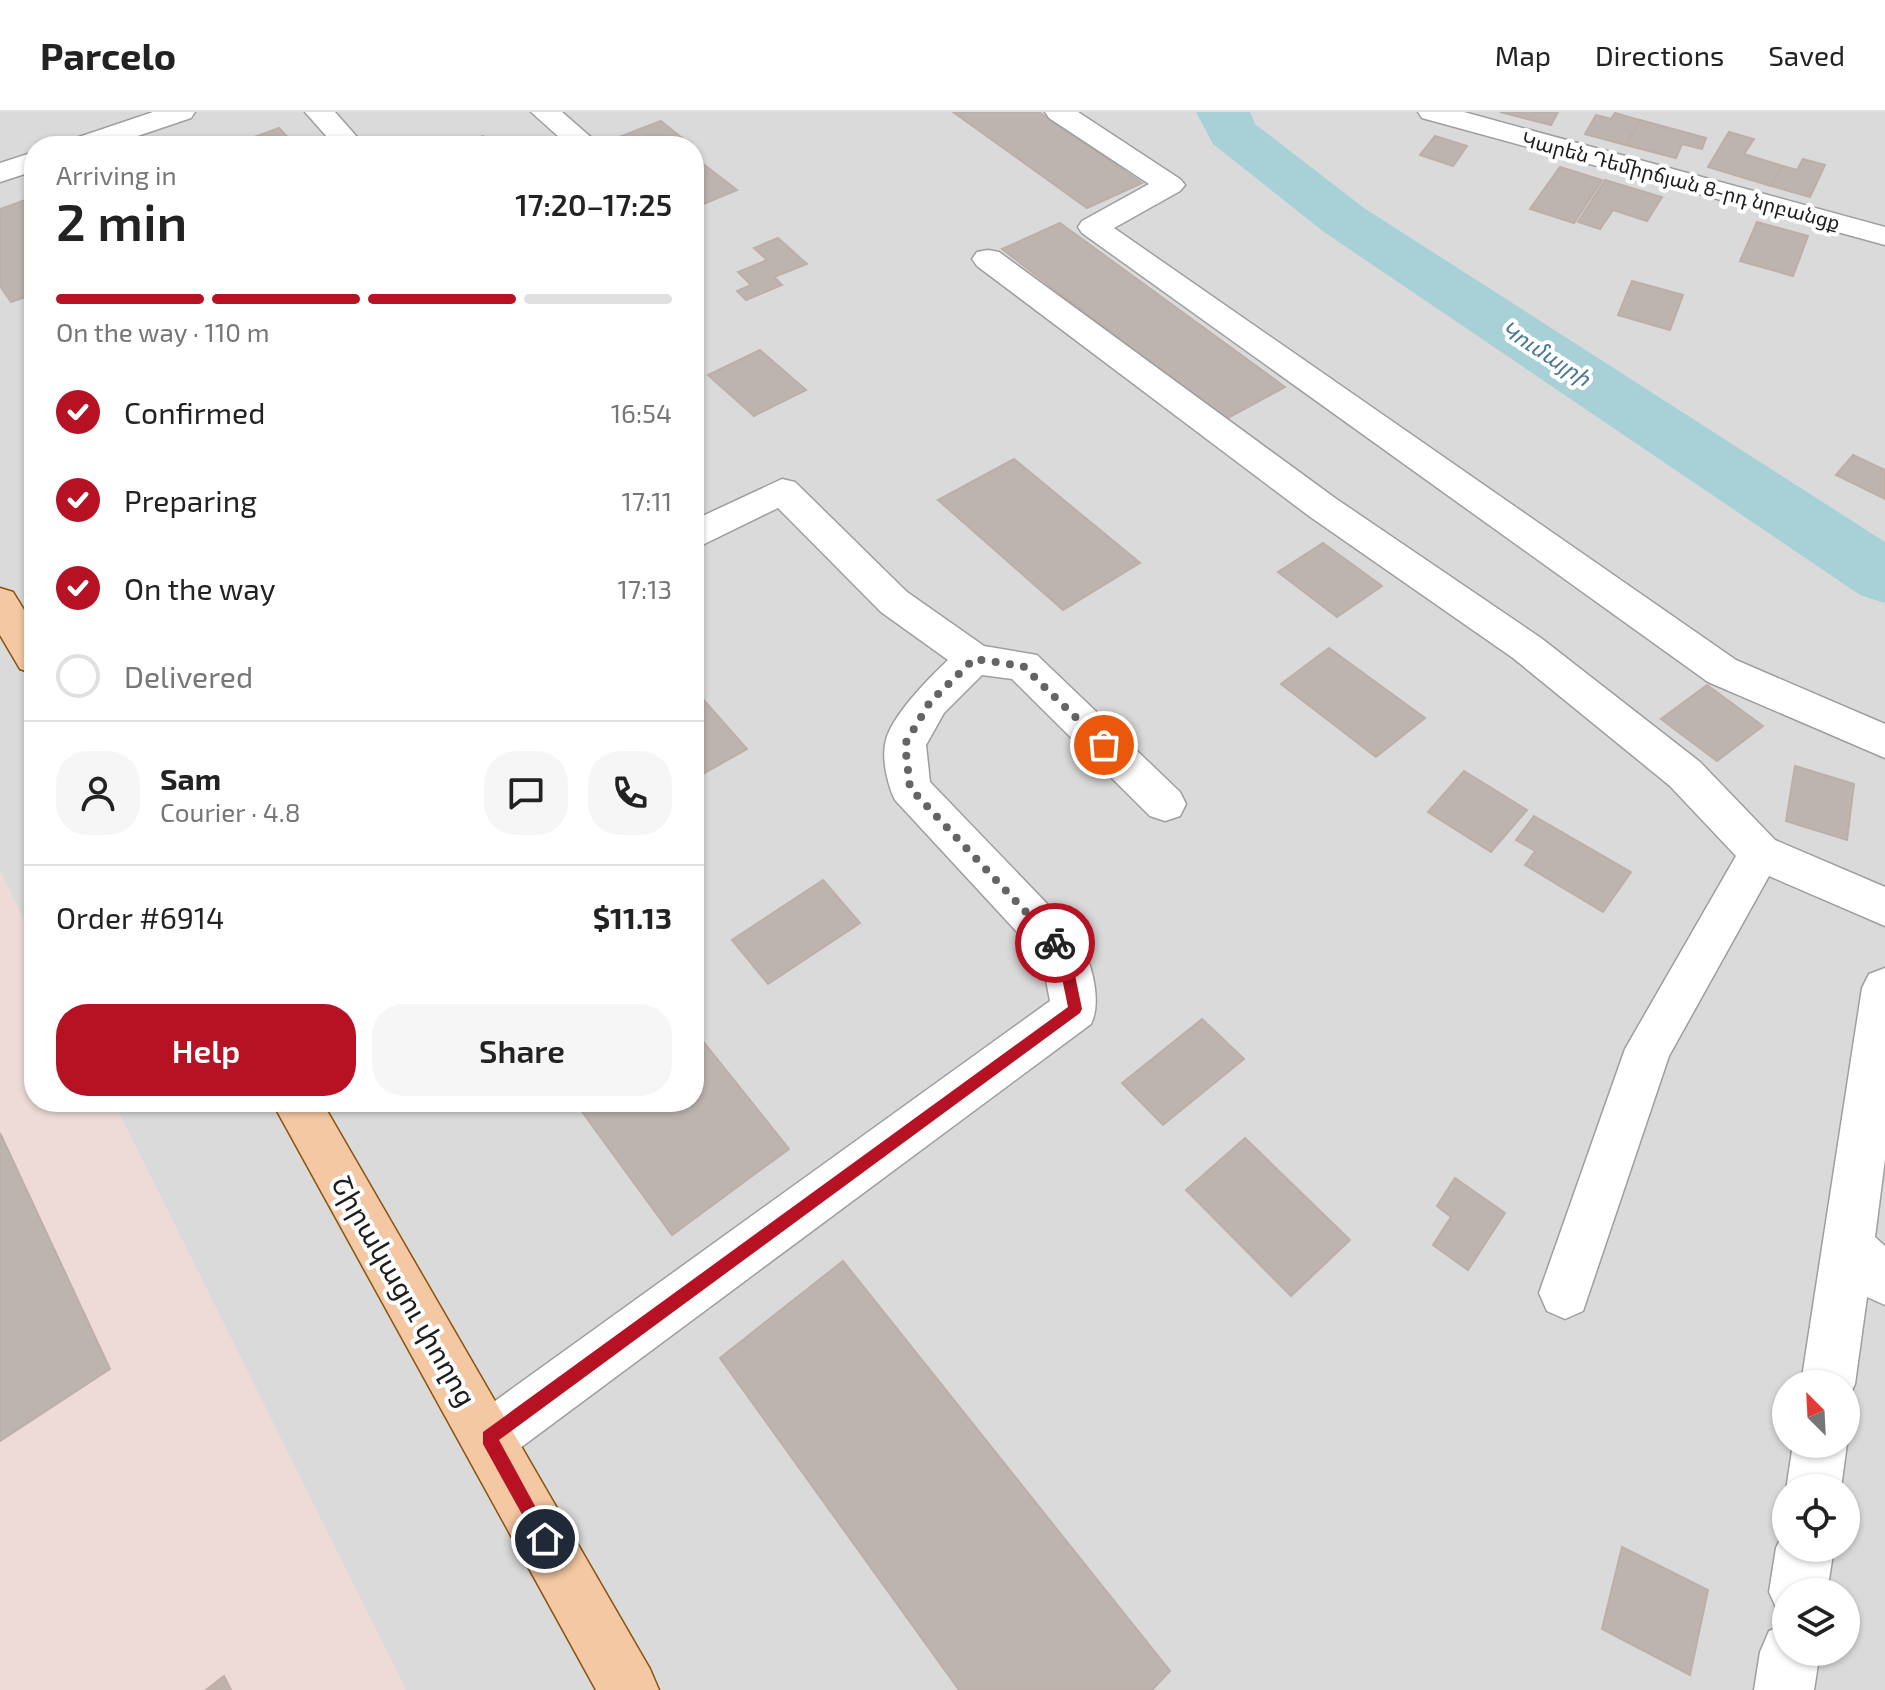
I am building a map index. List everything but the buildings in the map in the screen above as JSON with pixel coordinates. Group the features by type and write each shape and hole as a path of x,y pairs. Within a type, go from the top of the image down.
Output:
{"main road":[{"path":"0,602 24,642"},
{"name":"Շիրակացու փողոց","path":"302,1112 629,1690"}],"street":[{"path":"110,136 181,112"},
{"path":"319,112 342,136"},
{"path":"545,112 575,136"},
{"path":"1059,112 1170,185 1093,227 1722,671 1885,742"},
{"name":"Կարեն Դեմիրճյան 8-րդ նրբանցք","path":"1432,112 1885,236"},
{"path":"0,173 24,165"},
{"path":"988,259 1322,507 1527,648 1685,774 1760,853 1885,907"},
{"path":"704,531 782,491 894,602 974,659 1023,666 1165,804"},
{"path":"489,1438 1075,1009 1063,951 910,788 905,744 930,702 974,659"},
{"path":"1565,1293 1648,1049 1760,853"},
{"path":"1832,1370 1866,1264 1885,988"},
{"path":"1784,1690 1788,1666"}],"shaded area":[{"path":"0,112 1885,112 1885,1690 0,1690"},
{"path":"0,871 24,920 24,1112 119,1112 406,1690 0,1690"}],"waterway":[{"name":"Կումայրի","path":"1223,112 1232,132 1344,220 1885,577"}],"way so far":[{"path":"1055,943 910,788 905,744 930,702 974,659 1023,666 1104,745"}],"route":[{"path":"545,1539 489,1438 1075,1009 1063,951 1055,943"}]}
